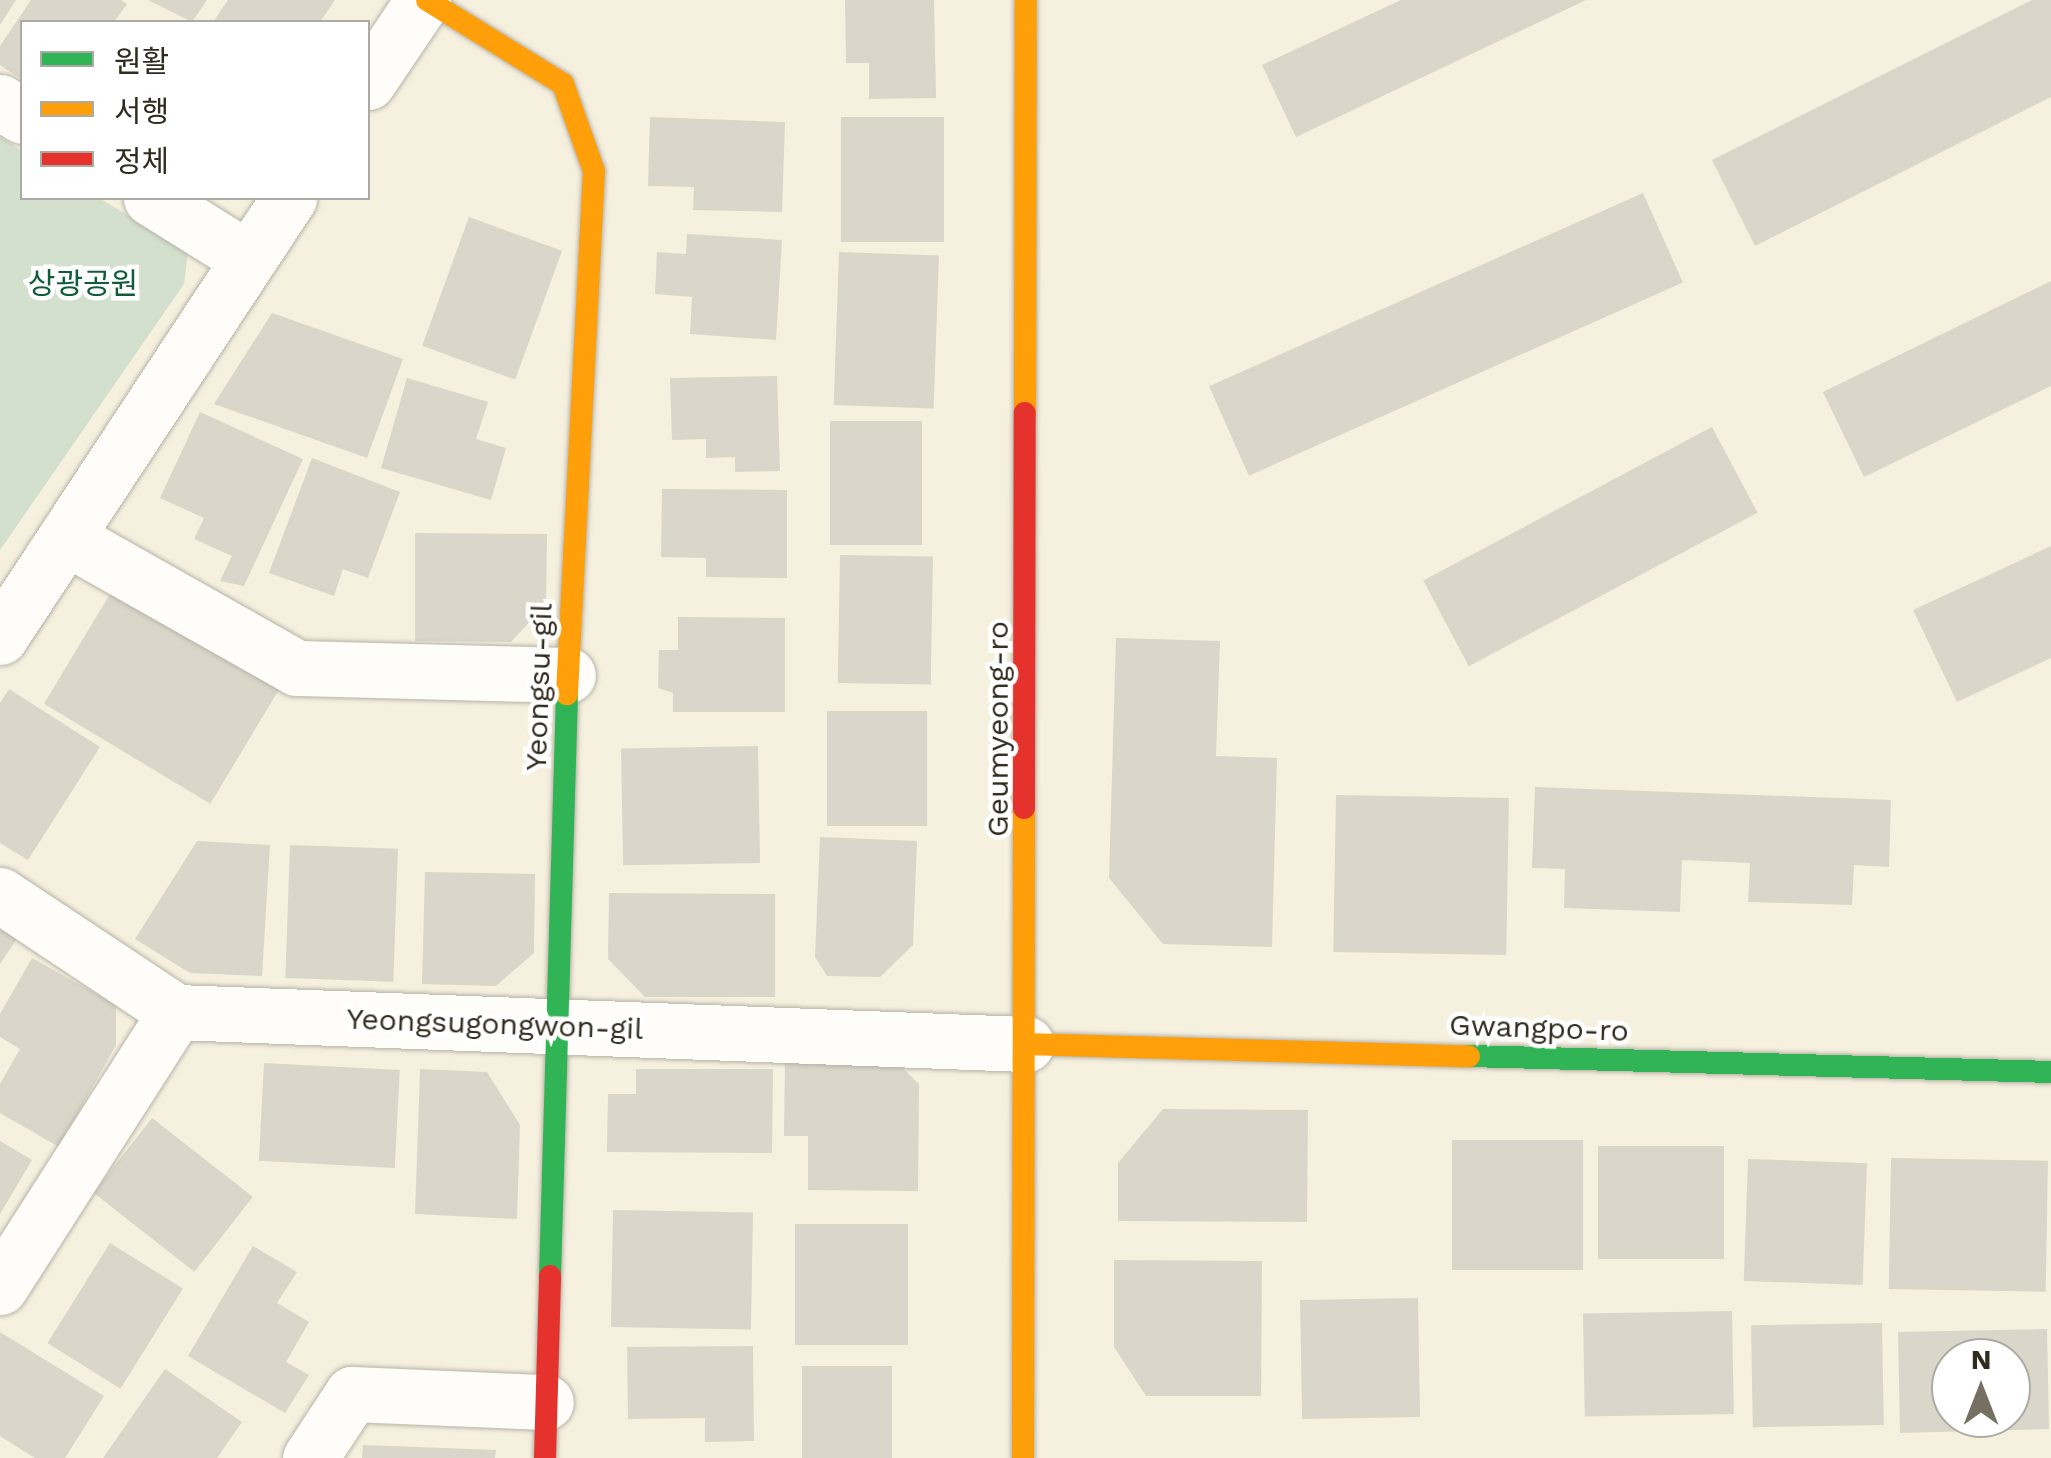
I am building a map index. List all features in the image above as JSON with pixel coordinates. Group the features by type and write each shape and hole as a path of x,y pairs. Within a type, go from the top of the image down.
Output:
{"street":[{"path":"370,79 425,0"},
{"name":"Yeongsu-gil","path":"425,0 563,84 594,171 568,676 561,1026 545,1458"},
{"name":"Geumyeong-ro","path":"1023,1458 1026,0"},
{"path":"154,200 247,258"},
{"path":"0,637 288,200"},
{"path":"67,538 298,668 568,676"},
{"path":"0,894 176,1012 0,1287"},
{"name":"Yeongsugongwon-gil","path":"176,1012 1026,1044"},
{"name":"Gwangpo-ro","path":"1026,1044 2051,1072"},
{"path":"310,1458 352,1394 546,1402"}],"green space":[{"name":"상광공원","path":"0,137 20,150 20,200 102,200 188,252 184,284 0,550"}],"building":[{"path":"0,0 16,0 0,25"},
{"path":"31,0 121,0 127,4 115,20 20,20 20,79 0,65 0,46"},
{"path":"148,0 207,0 193,20"},
{"path":"228,0 335,0 321,20 214,20"},
{"path":"845,0 934,0 936,98 869,99 869,63 846,63"},
{"path":"1401,0 1586,0 1296,137 1262,65"},
{"path":"2032,0 2051,0 2051,97 1755,246 1712,160"},
{"path":"650,117 785,122 782,212 693,210 694,187 648,186"},
{"path":"841,117 944,117 944,242 841,242"},
{"path":"1643,193 1683,283 1249,476 1209,386"},
{"path":"469,217 562,251 515,380 422,346"},
{"path":"687,234 782,240 776,340 690,334 692,297 655,294 657,252 686,254"},
{"path":"839,252 939,255 934,408 834,405"},
{"path":"2051,281 2051,386 1864,477 1823,392"},
{"path":"272,313 403,359 367,458 214,404"},
{"path":"777,376 780,471 735,472 735,457 706,458 706,439 672,440 670,378"},
{"path":"407,378 488,402 476,439 506,448 491,500 381,468"},
{"path":"200,412 303,459 244,586 220,581 232,556 194,539 204,518 160,498"},
{"path":"830,421 922,421 922,545 830,545"},
{"path":"1712,427 1758,513 1469,666 1423,581"},
{"path":"312,458 400,492 368,578 343,569 334,596 269,573"},
{"path":"662,489 787,490 787,578 706,577 706,558 661,557"},
{"path":"415,533 547,534 546,604 511,642 415,641"},
{"path":"2051,546 2051,658 1957,702 1913,610"},
{"path":"840,555 933,557 931,685 838,683"},
{"path":"113,589 279,689 210,804 44,704"},
{"path":"678,617 785,618 785,712 673,712 673,693 658,688 659,650 678,650"},
{"path":"1116,638 1220,641 1216,756 1277,758 1272,947 1163,944 1109,878"},
{"path":"9,689 100,747 28,860 0,843 0,703"},
{"path":"827,711 927,711 927,826 827,826"},
{"path":"758,746 760,863 623,865 621,748"},
{"path":"1535,787 1891,800 1889,867 1854,865 1852,905 1748,902 1750,863 1682,860 1680,912 1564,908 1565,869 1532,868"},
{"path":"1336,795 1509,798 1506,955 1333,952"},
{"path":"820,837 917,841 913,945 880,977 827,976 815,957"},
{"path":"197,841 270,845 262,976 190,973 135,939"},
{"path":"290,845 398,849 393,982 285,978"},
{"path":"425,872 535,874 534,953 496,986 422,984"},
{"path":"609,893 775,894 775,997 645,997 608,959"},
{"path":"0,926 18,937 0,964"},
{"path":"32,958 116,1005 116,1045 59,1147 0,1113 0,1084 20,1049 0,1037 0,1014"},
{"path":"785,1058 893,1059 919,1084 918,1191 808,1190 808,1136 784,1136"},
{"path":"264,1063 400,1070 395,1168 259,1161"},
{"path":"420,1069 487,1072 520,1125 517,1219 415,1214"},
{"path":"636,1069 773,1069 772,1153 607,1152 608,1094 636,1094"},
{"path":"1163,1109 1308,1110 1307,1222 1118,1221 1118,1163"},
{"path":"152,1118 253,1197 194,1272 94,1193"},
{"path":"1452,1140 1583,1140 1583,1270 1452,1270"},
{"path":"0,1141 32,1160 0,1214"},
{"path":"1598,1146 1724,1146 1724,1259 1598,1259"},
{"path":"1891,1158 2048,1161 2046,1292 1889,1289"},
{"path":"1748,1159 1867,1163 1863,1285 1744,1281"},
{"path":"613,1210 753,1212 751,1329 611,1327"},
{"path":"795,1224 908,1224 908,1345 795,1345"},
{"path":"110,1243 183,1289 120,1389 47,1343"},
{"path":"253,1246 297,1272 277,1303 309,1322 286,1362 309,1375 285,1413 188,1356"},
{"path":"1114,1260 1262,1261 1261,1396 1146,1396 1114,1347"},
{"path":"1418,1298 1420,1417 1302,1419 1300,1300"},
{"path":"1732,1311 1734,1414 1585,1417 1583,1314"},
{"path":"1882,1323 1884,1425 1753,1427 1751,1325"},
{"path":"2047,1329 2049,1429 2031,1429 2031,1338 1931,1338 1931,1432 1900,1433 1898,1332"},
{"path":"0,1332 104,1396 65,1458 35,1458 0,1436"},
{"path":"753,1346 754,1441 705,1442 705,1418 628,1419 627,1347"},
{"path":"802,1366 892,1366 892,1458 802,1458"},
{"path":"165,1369 242,1422 217,1458 103,1458"},
{"path":"363,1445 496,1450 495,1458 362,1458"}],"traffic: fast":[{"path":"550,1276 567,694"},
{"path":"1469,1056 2051,1072"}],"traffic: slow":[{"path":"427,0 563,84 594,171 567,694"},
{"path":"1025,413 1026,0"},
{"path":"1023,1458 1024,808"},
{"path":"1026,1044 1469,1056"}],"traffic: jam":[{"path":"1024,808 1025,413"},
{"path":"545,1458 550,1276"}]}
